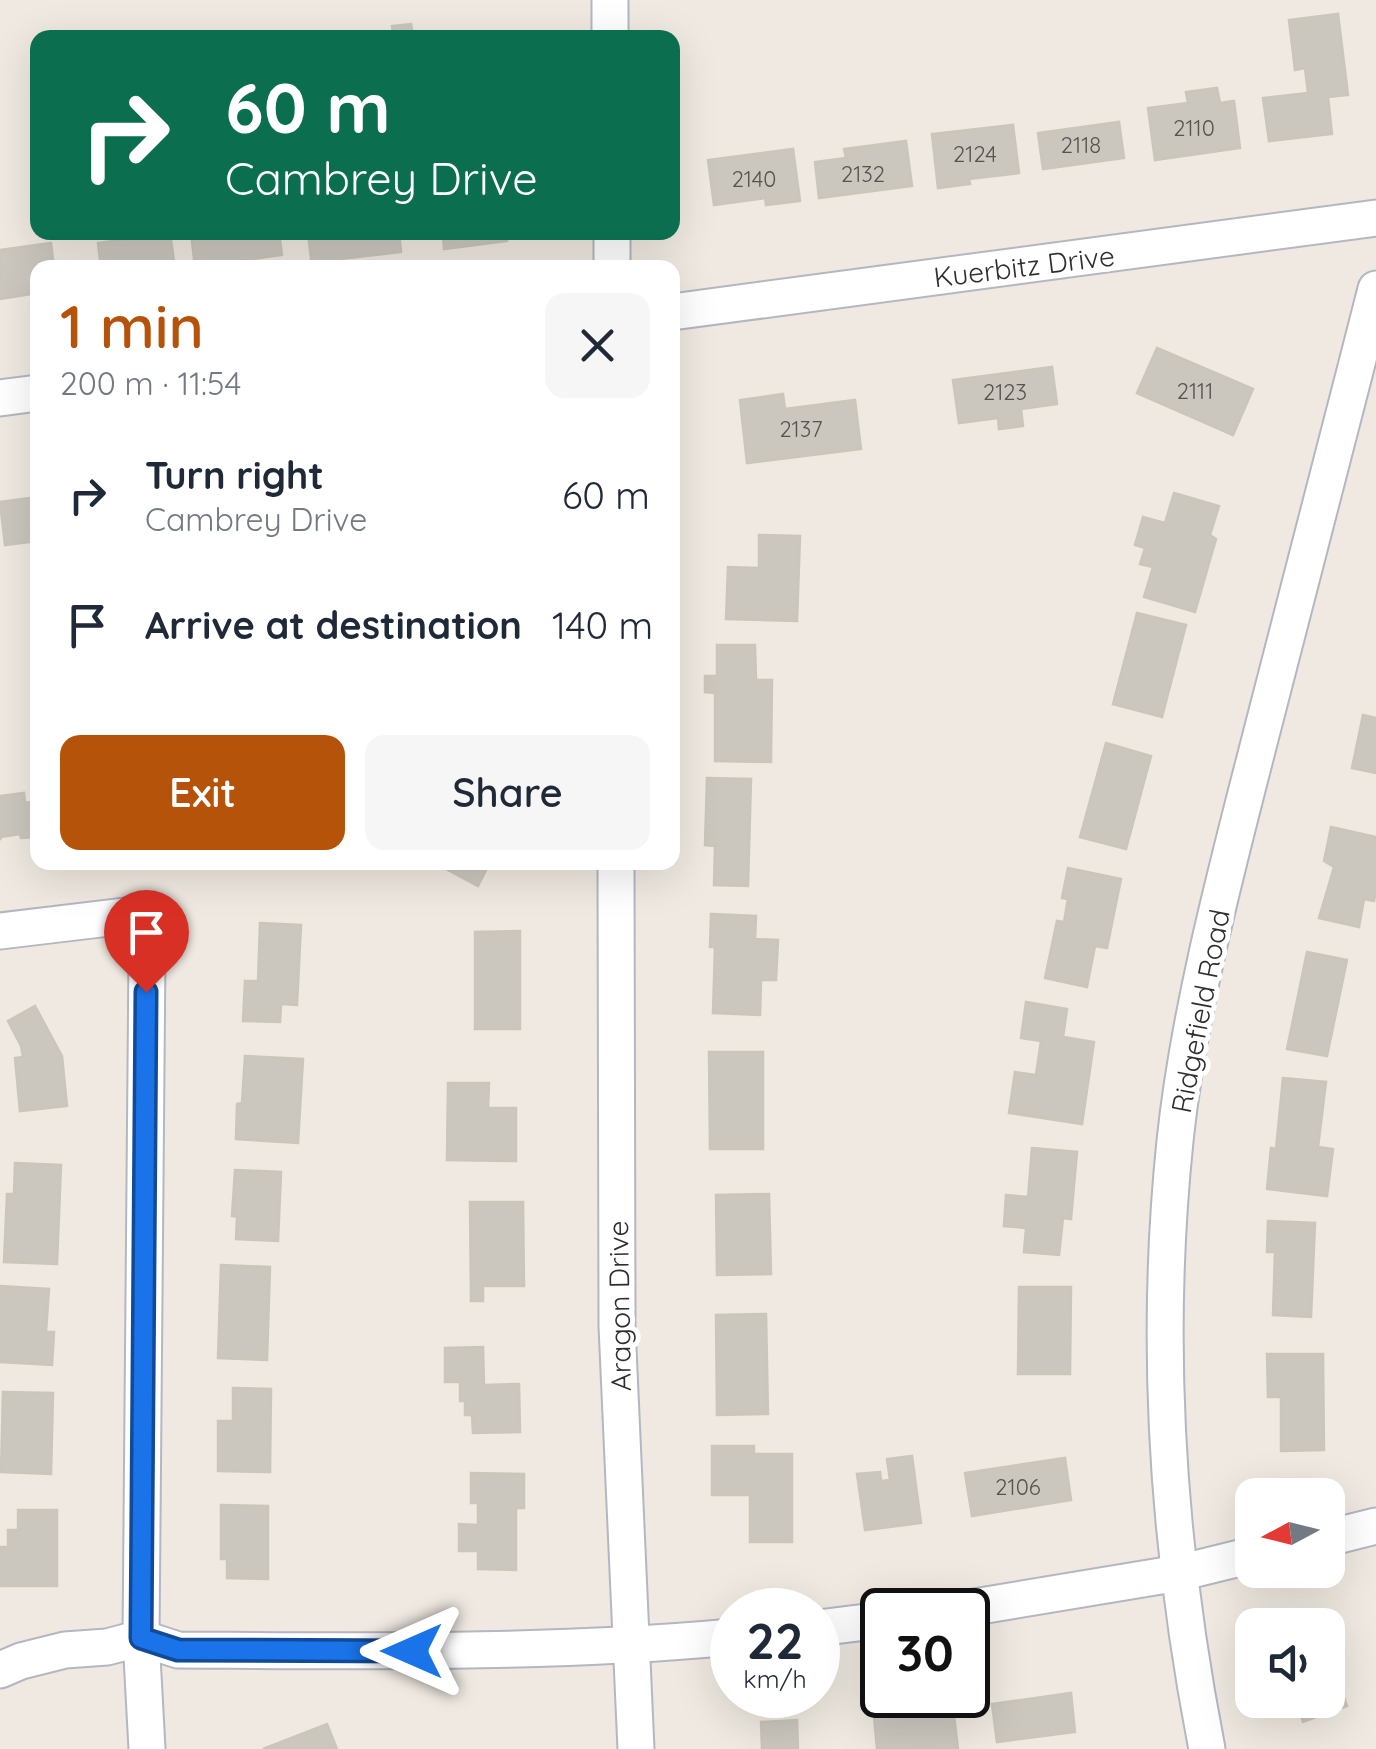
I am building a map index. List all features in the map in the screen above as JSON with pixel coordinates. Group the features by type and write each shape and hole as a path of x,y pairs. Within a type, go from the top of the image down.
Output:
{"street":[{"path":"610,0 610,30"},
{"name":"Kuerbitz Drive","path":"680,311 1376,218"},
{"name":"Ridgefield Road","path":"1207,1749 1179,1573 1167,1416 1166,1285 1176,1139 1200,998 1236,831 1376,290"},
{"path":"0,398 30,394"},
{"name":"Aragon Drive","path":"616,870 618,1326 636,1749"},
{"path":"0,932 142,914 147,953 141,1638 147,1749"},
{"path":"1345,1534 1376,1526"},
{"path":"990,1604 1179,1573 1235,1559"},
{"path":"0,1670 64,1650 107,1647 141,1638 178,1650 473,1651 710,1639"}],"building":[{"path":"1338,14 1348,95 1328,97 1332,134 1269,141 1263,98 1308,93 1305,68 1295,70 1289,20"},
{"path":"411,24 412,30 393,30 392,26"},
{"path":"1217,88 1220,103 1234,101 1240,148 1155,160 1148,108 1188,103 1186,92"},
{"path":"1119,122 1124,158 1043,169 1038,133"},
{"path":"1013,125 1019,173 969,179 970,184 938,188 932,134"},
{"path":"906,141 912,186 819,198 815,162 846,158 844,149"},
{"path":"793,149 800,201 766,205 765,198 714,205 708,160"},
{"path":"171,240 174,260 100,260 98,243"},
{"path":"192,240 280,240 282,255 194,260"},
{"path":"309,240 400,240 401,252 311,260"},
{"path":"443,240 507,240 507,241 444,249"},
{"path":"51,243 53,260 30,260 30,294 0,299 0,250"},
{"path":"1157,348 1253,389 1233,435 1137,393"},
{"path":"1052,367 1057,404 1021,409 1023,426 999,429 998,418 959,423 953,380"},
{"path":"783,394 785,409 855,400 861,449 747,463 740,400"},
{"path":"1174,493 1219,506 1210,535 1216,539 1195,612 1144,597 1153,567 1140,564 1145,548 1135,545 1143,517 1165,523"},
{"path":"30,498 30,542 5,545 0,502"},
{"path":"759,535 800,536 797,621 726,619 728,567 759,568"},
{"path":"1137,613 1186,625 1162,717 1113,704"},
{"path":"717,645 755,645 756,680 772,680 771,762 715,761 715,693 705,692 705,676 717,676"},
{"path":"1363,715 1376,718 1376,773 1352,768"},
{"path":"1106,743 1151,756 1126,849 1080,837"},
{"path":"707,778 751,779 748,886 714,885 715,846 705,845"},
{"path":"24,793 25,803 30,802 30,837 21,838 20,834 0,840 0,796"},
{"path":"1331,827 1376,837 1376,891 1374,901 1364,899 1359,927 1319,918 1334,867 1324,861"},
{"path":"1068,868 1121,879 1107,948 1095,946 1087,987 1045,978 1057,921 1064,922 1068,899 1062,898"},
{"path":"448,870 486,870 478,886"},
{"path":"711,914 756,916 755,939 778,940 776,980 761,980 760,1015 713,1013 715,947 710,947"},
{"path":"260,923 301,925 297,1005 281,1004 280,1022 243,1021 245,981 258,981"},
{"path":"520,931 520,1029 475,1029 475,932"},
{"path":"1307,952 1347,960 1327,1056 1287,1049"},
{"path":"1026,1002 1067,1009 1063,1037 1094,1042 1082,1124 1009,1113 1015,1072 1036,1075 1041,1041 1021,1038"},
{"path":"35,1006 62,1056 67,1106 20,1111 15,1058 23,1057 8,1021"},
{"path":"709,1052 763,1052 763,1149 710,1149"},
{"path":"245,1056 303,1059 298,1143 236,1139"},
{"path":"1283,1078 1326,1082 1318,1147 1333,1149 1327,1196 1267,1189 1271,1148 1276,1149"},
{"path":"448,1083 489,1083 488,1108 516,1108 516,1161 447,1160"},
{"path":"1032,1148 1077,1152 1071,1219 1063,1218 1059,1255 1024,1252 1026,1228 1004,1226 1006,1195 1028,1197"},
{"path":"15,1163 61,1165 57,1264 4,1262 7,1194 14,1194"},
{"path":"235,1170 281,1172 278,1241 236,1239 237,1217 232,1216"},
{"path":"769,1194 771,1274 717,1275 716,1195"},
{"path":"470,1202 523,1202 524,1286 483,1286 483,1301 471,1301"},
{"path":"1268,1221 1315,1223 1311,1317 1273,1315 1275,1252 1267,1252"},
{"path":"221,1265 270,1267 267,1360 218,1358"},
{"path":"0,1286 49,1289 46,1332 54,1332 52,1365 0,1362"},
{"path":"1019,1287 1071,1287 1070,1374 1018,1374"},
{"path":"766,1314 768,1414 717,1415 716,1315"},
{"path":"483,1347 484,1385 519,1384 520,1432 473,1433 472,1415 465,1415 465,1401 460,1401 460,1382 445,1382 445,1348"},
{"path":"1267,1354 1323,1354 1324,1450 1281,1451 1281,1397 1268,1397"},
{"path":"233,1388 271,1389 270,1472 218,1471 218,1421 233,1421"},
{"path":"3,1392 53,1393 51,1474 1,1472"},
{"path":"712,1446 754,1446 754,1454 792,1454 792,1542 750,1542 750,1495 712,1495"},
{"path":"912,1456 921,1523 865,1530 857,1474 880,1472 881,1481 890,1480 887,1459"},
{"path":"1065,1458 1071,1500 972,1516 965,1473"},
{"path":"471,1473 524,1474 524,1508 516,1508 516,1570 478,1569 478,1551 459,1551 459,1524 478,1525 478,1503 471,1503"},
{"path":"221,1505 268,1506 268,1579 227,1578 227,1559 221,1559"},
{"path":"18,1510 57,1510 57,1586 0,1586 0,1547 8,1547 8,1530 18,1530"},
{"path":"1071,1693 1075,1732 997,1742 992,1704"},
{"path":"874,1718 954,1718 958,1749 877,1749"},
{"path":"797,1720 798,1749 762,1749 761,1722"},
{"path":"327,1724 337,1749 263,1749"}],"route":[{"path":"146,992 141,1638 178,1650 412,1651"}]}
